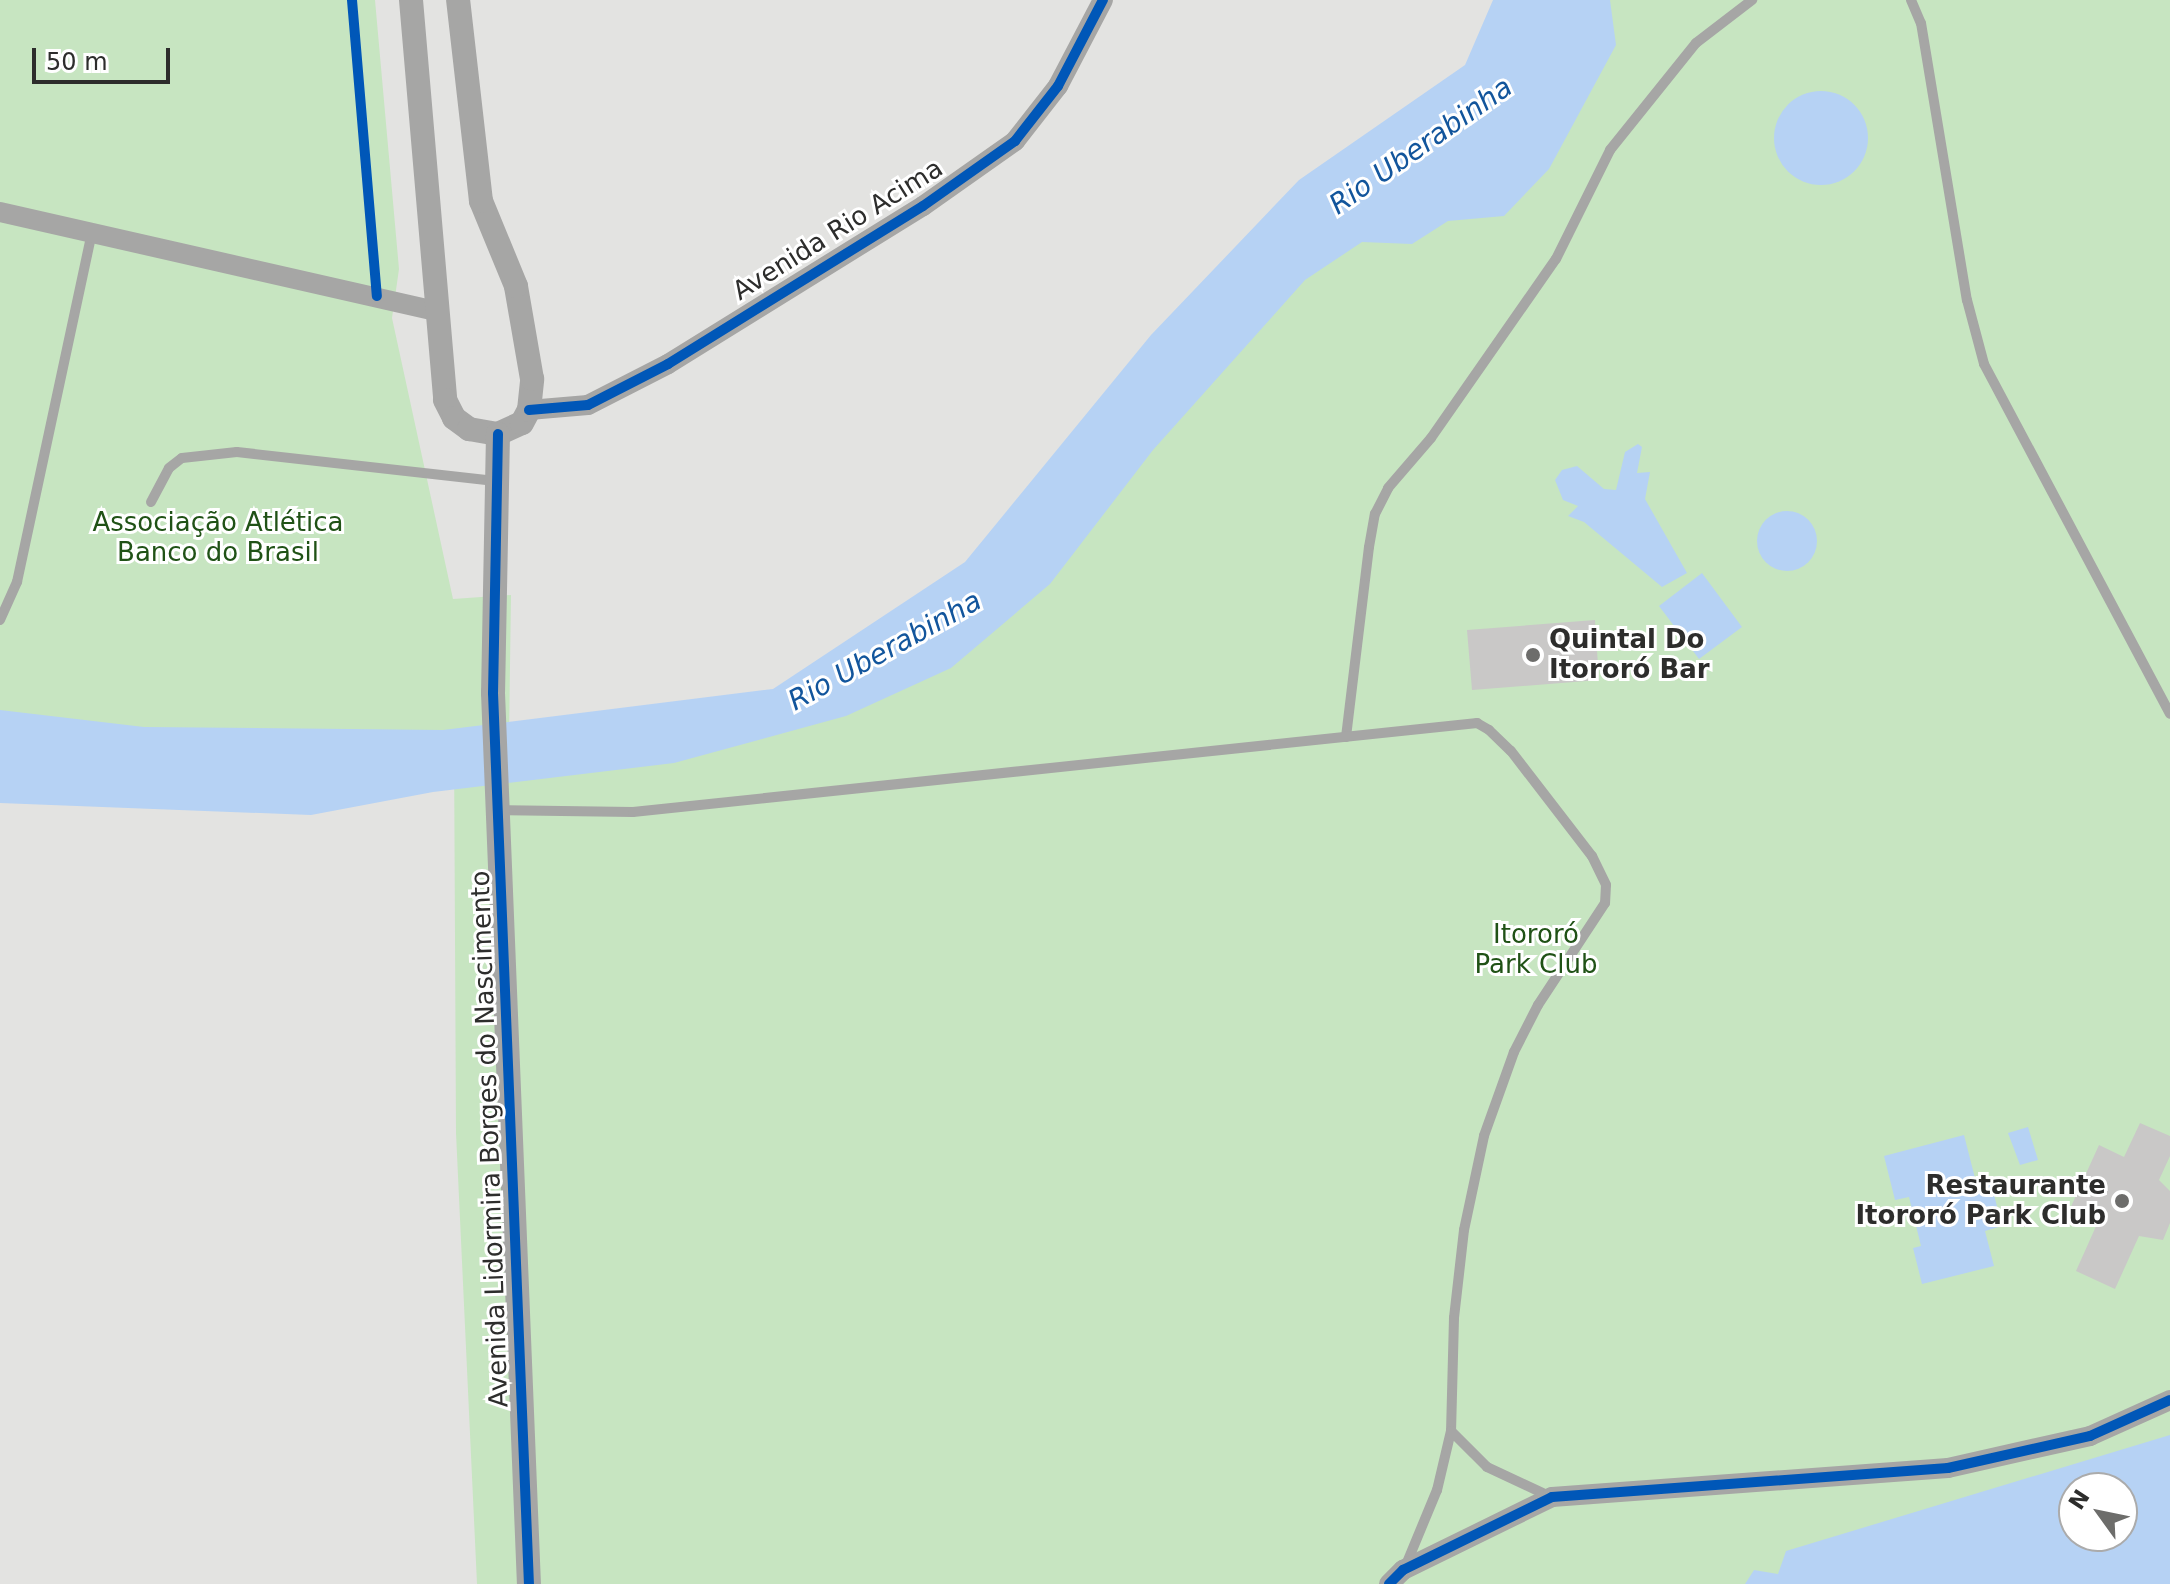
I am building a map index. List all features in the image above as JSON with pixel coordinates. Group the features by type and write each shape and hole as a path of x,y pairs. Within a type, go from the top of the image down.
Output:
{"street":[{"path":"411,0 445,400 454,418 469,429 498,434 513,431 529,410 527,331 516,286 481,201 458,0"},
{"name":"Avenida Rio Acima","path":"529,410 588,405 668,364 923,206 1003,149 1058,86 1103,0"},
{"path":"0,212 439,312"},
{"name":"Avenida Lidormira Borges do Nascimento","path":"498,434 493,693 529,1584"},
{"path":"1396,1577 1552,1497 1948,1468 2090,1436 2170,1400"}],"lane":[{"path":"1346,737 1369,547 1375,514 1388,488 1431,438 1556,259 1610,150 1696,43 1752,0"},
{"path":"1911,0 1921,23 1967,300 1984,364 2170,714"},
{"path":"0,620 17,582 92,232"},
{"path":"151,502 169,468 182,458 237,452 497,481"},
{"path":"498,810 633,812 1483,725 1529,774 1592,856 1606,885 1605,903 1595,923 1547,989 1514,1052 1484,1136 1459,1274 1451,1431 1437,1490 1396,1577"},
{"path":"1451,1431 1487,1467 1552,1497"}],"green space":[{"name":"Itororó Park Club","path":"0,0 375,0 399,269 392,318 453,599 511,595 509,737 800,712 1006,596 1566,0 2170,0 2170,1584 477,1584 456,1133 454,743 0,744"}],"water":[{"name":"Rio Uberabinha","path":"1493,0 1610,0 1616,45 1549,169 1504,216 1448,221 1412,244 1362,242 1305,280 1153,450 1050,584 951,668 846,716 674,763 433,792 311,815 0,803 0,710 144,727 443,730 773,689 965,562 1151,335 1299,180 1465,65"},
{"path":"1821,91 1839,95 1854,105 1864,120 1868,138 1864,156 1854,171 1839,181 1821,185 1803,181 1788,171 1778,156 1774,138 1778,120 1788,105 1803,95"},
{"path":"1638,444 1642,447 1637,473 1650,472 1645,499 1687,573 1662,587 1584,522 1568,516 1578,506 1563,500 1555,480 1562,470 1577,466 1604,489 1616,490 1625,452"},
{"path":"1787,511 1808,520 1817,541 1808,562 1787,571 1766,562 1757,541 1766,520"},
{"path":"1702,573 1742,627 1699,659 1659,606"},
{"path":"2028,1127 2038,1160 2020,1165 2008,1133"},
{"path":"1964,1135 1976,1182 1990,1179 2002,1226 1985,1231 1994,1266 1922,1284 1913,1248 1921,1246 1909,1197 1895,1200 1884,1156"},
{"path":"2170,1435 2170,1584 1745,1584 1754,1570 1778,1574 1786,1551"}],"building":[{"name":"Quintal Do Itororó Bar","path":"1595,620 1599,680 1472,690 1467,630"},
{"name":"Restaurante Itororó Park Club","path":"2140,1123 2170,1136 2170,1156 2159,1180 2170,1191 2170,1223 2163,1240 2139,1236 2115,1289 2076,1271 2097,1224 2069,1211 2099,1145 2124,1157"}],"cycle path":[{"path":"352,0 377,296"},
{"path":"529,410 588,405 668,364 923,206 1015,141 1058,86 1103,0"},
{"path":"498,434 493,693 529,1584"},
{"path":"1389,1584 1403,1570 1552,1497 1948,1468 2090,1436 2170,1400"}],"place":[{"name":"Quintal Do Itororó Bar","path":"1533,655"},
{"name":"Restaurante Itororó Park Club","path":"2122,1201"}],"park label":[{"name":"Associação Atlética Banco do Brasil","path":"218,538"}]}
